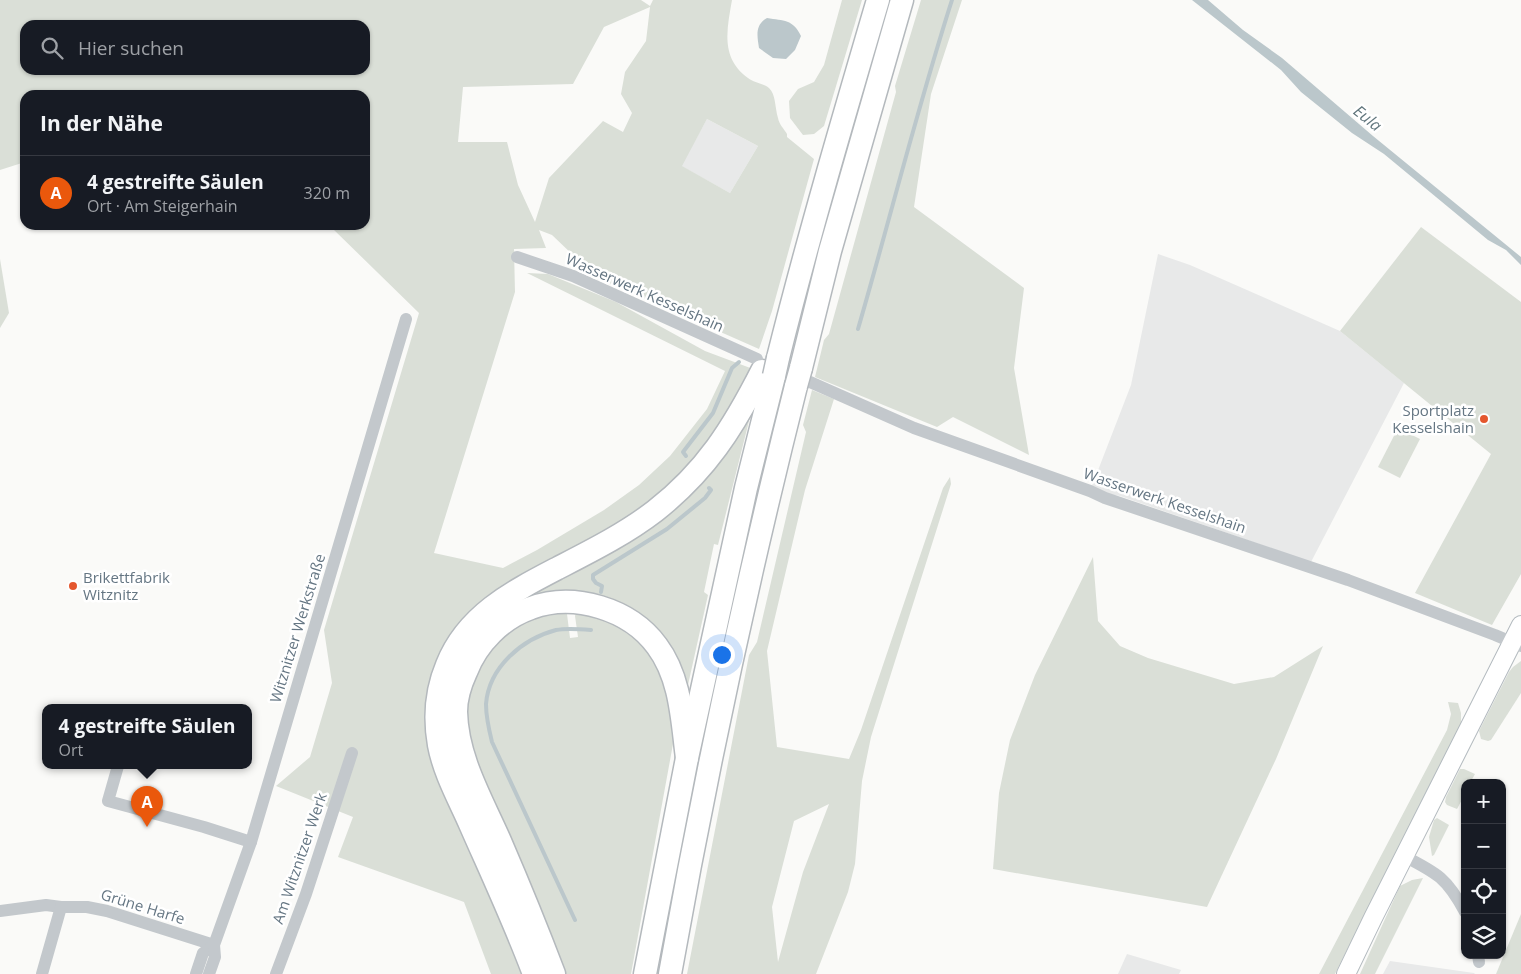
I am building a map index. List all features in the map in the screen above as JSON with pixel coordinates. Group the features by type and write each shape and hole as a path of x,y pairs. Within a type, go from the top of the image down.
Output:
{"highway":[{"path":"534,974 515,925 456,793 440,746 436,706 442,678 459,641 482,615 514,591 597,548 653,512 682,488 718,448 733,426 768,364 792,300 878,0"},
{"path":"670,974 691,858 742,608 768,496 802,379 830,251 902,0"},
{"path":"645,974 687,758 744,497 768,364"},
{"path":"554,974 468,768 460,743 456,712 459,689 469,663 485,640 505,621 532,608 563,602 590,604 619,614 640,628 658,646 671,670 680,700 687,758"}],"main road":[{"path":"1346,974 1404,856 1517,644 1521,625"}],"street":[{"name":"Wasserwerk Kesselshain","path":"517,257 573,276 768,364"},
{"name":"Witznitzer Werkstraße","path":"209,974 214,957 214,945 251,842 406,319"},
{"name":"Wasserwerk Kesselshain","path":"802,379 940,438 1105,498 1348,580 1517,644"},
{"name":"Am Witznitzer Werk","path":"276,974 306,894 352,752"},
{"path":"117,769 108,801 251,842"},
{"path":"1404,856 1439,875 1448,883 1461,905"},
{"name":"Grüne Harfe","path":"0,911 46,905 87,907 107,911 214,945"},
{"path":"42,974 61,907"},
{"name":"Witznitzer Werkstraße","path":"196,974 203,953 214,945"}],"shaded area":[{"path":"0,0 641,0 650,6 653,0 732,0 727,32 729,52 733,61 748,78 769,88 774,98 780,124 787,137 814,159 772,311 759,349 596,277 552,235 539,230 546,248 514,249 515,292 434,553 503,568 604,510 639,485 670,456 707,409 725,371 527,273 548,274 616,302 705,351 753,369 721,430 670,489 455,634 479,867 522,974 491,974 464,902 338,857 353,817 276,786 310,757 332,683 324,630 419,313 334,230 370,230 370,90 20,90 20,164 0,170","holes":["650,7 646,41 625,72 621,94 632,113 623,132 603,121 549,178 535,222 518,185 507,142 458,142 463,87 573,84 604,27","707,119 758,146 730,193 682,166"]},
{"path":"842,0 862,0 824,126 814,134 803,135 790,118 789,101 798,89 814,82 824,65"},
{"path":"921,0 962,0 931,94 914,207 1024,288 1014,368 1029,455 953,417 937,427 815,377 824,340 829,334 896,92 895,86"},
{"path":"1192,0 1208,0 1243,30 1282,58 1373,136 1521,257 1521,265 1506,250 1488,240 1384,154 1352,133 1301,92 1281,70"},
{"path":"767,18 787,22 795,26 801,36 795,50 786,59 773,58 759,48 757,35 759,27"},
{"path":"707,119 758,146 730,193 681,166"},
{"name":"Sportplatz Kesselshain","path":"1421,227 1521,302 1521,574 1492,625 1415,593 1491,454 1340,331"},
{"path":"1158,254 1190,265 1340,331 1404,383 1311,562 1120,496 1090,491 1131,385"},
{"path":"0,259 9,313 0,328"},
{"path":"812,390 834,399 805,490 767,651 777,747 849,759 861,730 943,488 950,477 951,484 871,737 862,781 855,864 848,892 816,974 687,974 749,655 757,642 806,432 803,425","holes":["829,804 803,872 778,962 772,907 794,821"]},
{"path":"743,420 749,421 718,545 714,544 704,592 708,595 688,685 682,683 674,662 663,642 656,634 632,615 613,605 594,599 554,597 516,608 483,632 468,651 463,661 453,696 451,732 454,745 463,774 503,863 533,937 546,974 541,974 455,773 443,721 444,699 451,670 457,657 474,632 501,607 534,587 614,546 676,501 699,481 714,464"},
{"path":"1398,428 1420,439 1400,478 1378,467"},
{"path":"1093,557 1098,621 1120,646 1148,658 1234,684 1274,677 1323,646 1276,759 1207,907 993,869 999,793 1010,740 1035,675"},
{"path":"561,609 567,614 570,638 578,637 575,616 577,610 608,616 660,659 676,718 673,744 631,974 561,974 480,779 463,714 480,659 522,619"},
{"path":"1521,661 1521,693 1491,740 1481,739 1479,731 1509,672"},
{"path":"1448,702 1458,703 1461,713 1461,724 1335,974 1319,974 1447,730 1451,714"},
{"path":"1460,769 1475,774 1472,779 1461,779 1461,802 1457,809 1447,805 1445,802"},
{"path":"1437,818 1449,825 1432,856 1429,837 1434,820"},
{"path":"1423,878 1375,974 1360,974 1400,886 1412,880"},
{"path":"1521,914 1521,974 1496,974 1502,959 1506,959 1506,950"},
{"path":"1127,954 1181,970 1179,974 1118,974"},
{"path":"1390,961 1474,973 1475,974 1383,974"}],"waterway":[{"path":"858,329 927,82 952,0"},
{"path":"686,456 683,452 713,413 732,368 739,362"},
{"path":"601,592 602,586 596,583 593,575 667,529 705,498 711,490 709,488"},
{"path":"575,920 492,742 486,704 493,678 509,656 531,640 556,630 591,630"}],"place":[{"name":"Sportplatz Kesselshain","path":"1484,419"},
{"name":"Brikettfabrik Witznitz","path":"73,586"},
{"name":"4 gestreifte Säulen","path":"147,827"}],"water label":[{"name":"Eula","path":"1368,118"}]}
